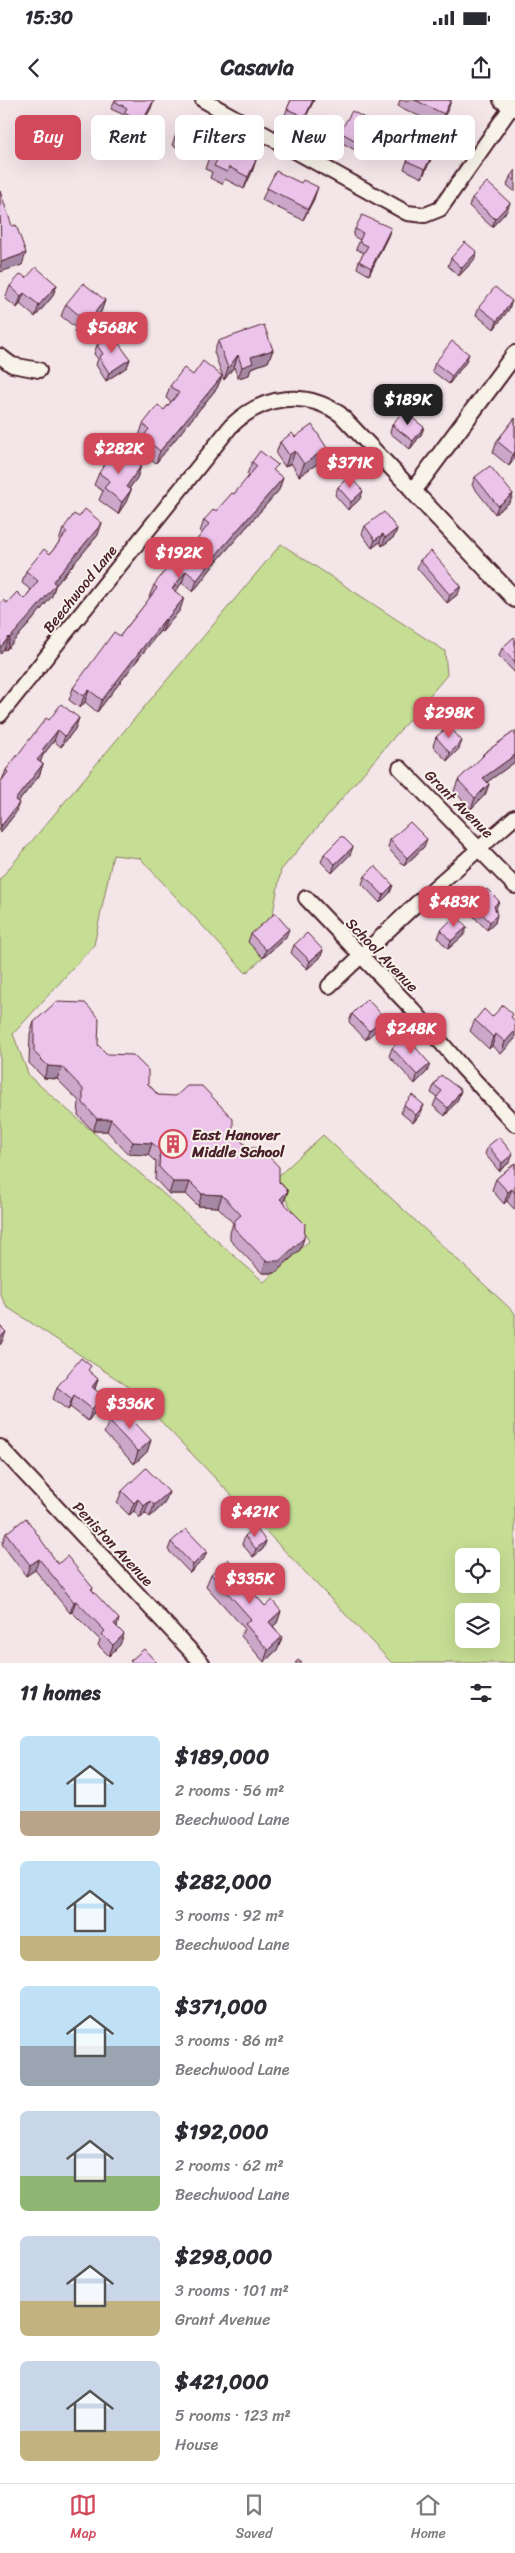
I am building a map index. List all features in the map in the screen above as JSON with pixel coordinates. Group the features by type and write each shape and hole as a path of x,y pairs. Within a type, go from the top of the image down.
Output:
{"street":[{"path":"203,100 407,213 425,215 440,209 510,105"},
{"path":"515,354 413,491 515,598"},
{"path":"0,356 12,365 40,370"},
{"name":"Beechwood Lane","path":"0,715 231,426 252,409 285,398 303,398 328,406 340,414 413,491"},
{"name":"Grant Avenue","path":"400,768 515,886"},
{"path":"329,986 415,905 515,817"},
{"name":"School Avenue","path":"306,898 362,956 515,1124"},
{"name":"Peniston Avenue","path":"0,1447 202,1663"}],"green space":[{"path":"281,544 445,651 447,675 281,870 265,956 246,973 140,858 113,855 94,945 13,1034 29,1076 264,1282 309,1241 275,1179 323,1135 515,1313 515,1663 392,1663 126,1385 7,1307 0,1294 0,879"}],"building":[{"path":"154,100 146,115 128,115 124,113 127,108 114,101"},
{"path":"291,100 313,100 306,115 300,115 287,109"},
{"path":"415,100 451,100 444,114"},
{"path":"352,111 359,115 354,115 354,140 344,134 344,125"},
{"path":"217,160 256,160 248,177 229,167 227,172 214,166"},
{"path":"408,160 430,160 425,169"},
{"path":"515,170 515,181 510,177"},
{"path":"276,171 301,183 303,180 318,187 308,209 267,188"},
{"path":"487,182 510,203 495,219 472,198"},
{"path":"0,191 12,226 16,225 26,253 1,262"},
{"path":"362,215 391,228 371,268 359,261 368,246 359,242 363,233 355,229"},
{"path":"465,242 477,252 462,268 451,258"},
{"path":"36,267 57,285 39,305 24,293 21,296 10,286 21,274 26,278"},
{"path":"83,283 105,300 95,312 100,317 90,329 78,320 81,317 66,304"},
{"path":"495,287 512,301 497,321 479,307"},
{"path":"264,325 273,350 251,357 253,363 242,367 238,355 228,368 218,341"},
{"path":"113,335 130,359 109,373 99,357 103,354 97,345"},
{"path":"452,341 469,354 452,376 435,363"},
{"path":"203,361 222,376 160,451 143,437 149,429 143,424 158,405 164,410 179,393 170,386 184,368 193,375"},
{"path":"403,411 424,427 413,441 392,425"},
{"path":"515,418 515,452 513,454 497,441"},
{"path":"312,425 327,448 304,464 295,451 289,455 280,442 292,433 295,437"},
{"path":"120,451 141,466 126,487 131,490 122,502 104,488 110,481 99,473 111,455 115,458"},
{"path":"260,451 278,465 273,470 283,478 221,549 197,580 186,571 172,589 184,598 165,619 102,700 89,690 84,696 73,688 114,632 120,636 157,588 154,585 181,550 186,554 209,524 204,520 214,509 216,511 232,493 234,494 257,466 252,462"},
{"path":"490,466 513,494 498,506 475,477"},
{"path":"349,476 363,491 351,502 338,487"},
{"path":"85,509 102,523 53,582 56,584 34,611 0,648 0,604 3,600 7,603 17,592 24,599 38,581 26,571 44,549 50,554 67,532 63,529 74,514 79,517"},
{"path":"384,512 397,529 385,538 383,534 375,540 365,526"},
{"path":"431,551 461,586 450,595 420,560"},
{"path":"514,637 515,639 515,662 502,648"},
{"path":"61,704 79,718 65,736 58,730 42,750 44,752 37,760 43,764 15,800 19,803 2,825 0,824 0,783 8,772 6,770 46,718 49,720"},
{"path":"449,726 462,741 450,753 436,737"},
{"path":"515,731 515,755 483,778 489,784 475,798 458,780 483,754"},
{"path":"410,822 427,839 407,858 390,840"},
{"path":"342,836 353,847 335,864 324,854"},
{"path":"375,866 393,885 383,895 365,876"},
{"path":"487,889 499,901 494,906 497,915 490,922 472,903"},
{"path":"275,913 289,929 266,950 251,934"},
{"path":"456,915 467,927 451,941 441,930"},
{"path":"307,933 323,950 310,961 294,945"},
{"path":"367,999 384,1017 369,1031 352,1014"},
{"name":"East Hanover Middle School","path":"56,1002 85,1003 99,1018 98,1045 107,1054 133,1055 148,1070 148,1084 158,1095 176,1096 187,1086 202,1086 233,1119 233,1132 248,1148 261,1148 279,1167 279,1182 288,1191 280,1199 305,1224 304,1238 279,1261 266,1261 234,1228 234,1221 241,1215 222,1195 202,1194 190,1182 173,1182 159,1167 160,1150 152,1143 133,1142 111,1119 97,1119 83,1103 83,1089 62,1067 48,1066 34,1052 34,1022"},
{"path":"503,1005 513,1014 511,1017 515,1021 515,1031 505,1042 496,1034 493,1037 475,1020 484,1009 492,1017"},
{"path":"405,1035 430,1064 417,1075 392,1048"},
{"path":"441,1075 461,1090 448,1108 436,1098 442,1091 434,1085"},
{"path":"412,1095 424,1105 416,1115 404,1105"},
{"path":"499,1137 513,1154 502,1163 488,1146"},
{"path":"515,1163 515,1193 512,1189 508,1192 496,1179"},
{"path":"0,1326 6,1332 0,1337"},
{"path":"81,1358 91,1366 88,1370 98,1379 92,1387 103,1396 92,1409 74,1395 72,1399 57,1387"},
{"path":"122,1409 151,1440 138,1452 109,1421"},
{"path":"146,1468 169,1492 154,1505 150,1501 144,1506 138,1499 134,1503 122,1491"},
{"path":"26,1518 58,1564 67,1556 93,1588 91,1589 119,1619 114,1624 124,1634 113,1645 102,1634 105,1631 76,1601 74,1602 39,1559 30,1565 6,1533"},
{"path":"255,1527 266,1541 256,1549 245,1536"},
{"path":"186,1529 207,1551 193,1565 171,1542"},
{"path":"228,1559 235,1567 232,1569 265,1606 272,1600 281,1611 269,1622 282,1637 268,1650 245,1624 251,1619 211,1574"},
{"path":"144,1649 157,1663 132,1663 130,1661"}],"place":[{"name":"East Hanover Middle School","path":"173,1144"}]}
